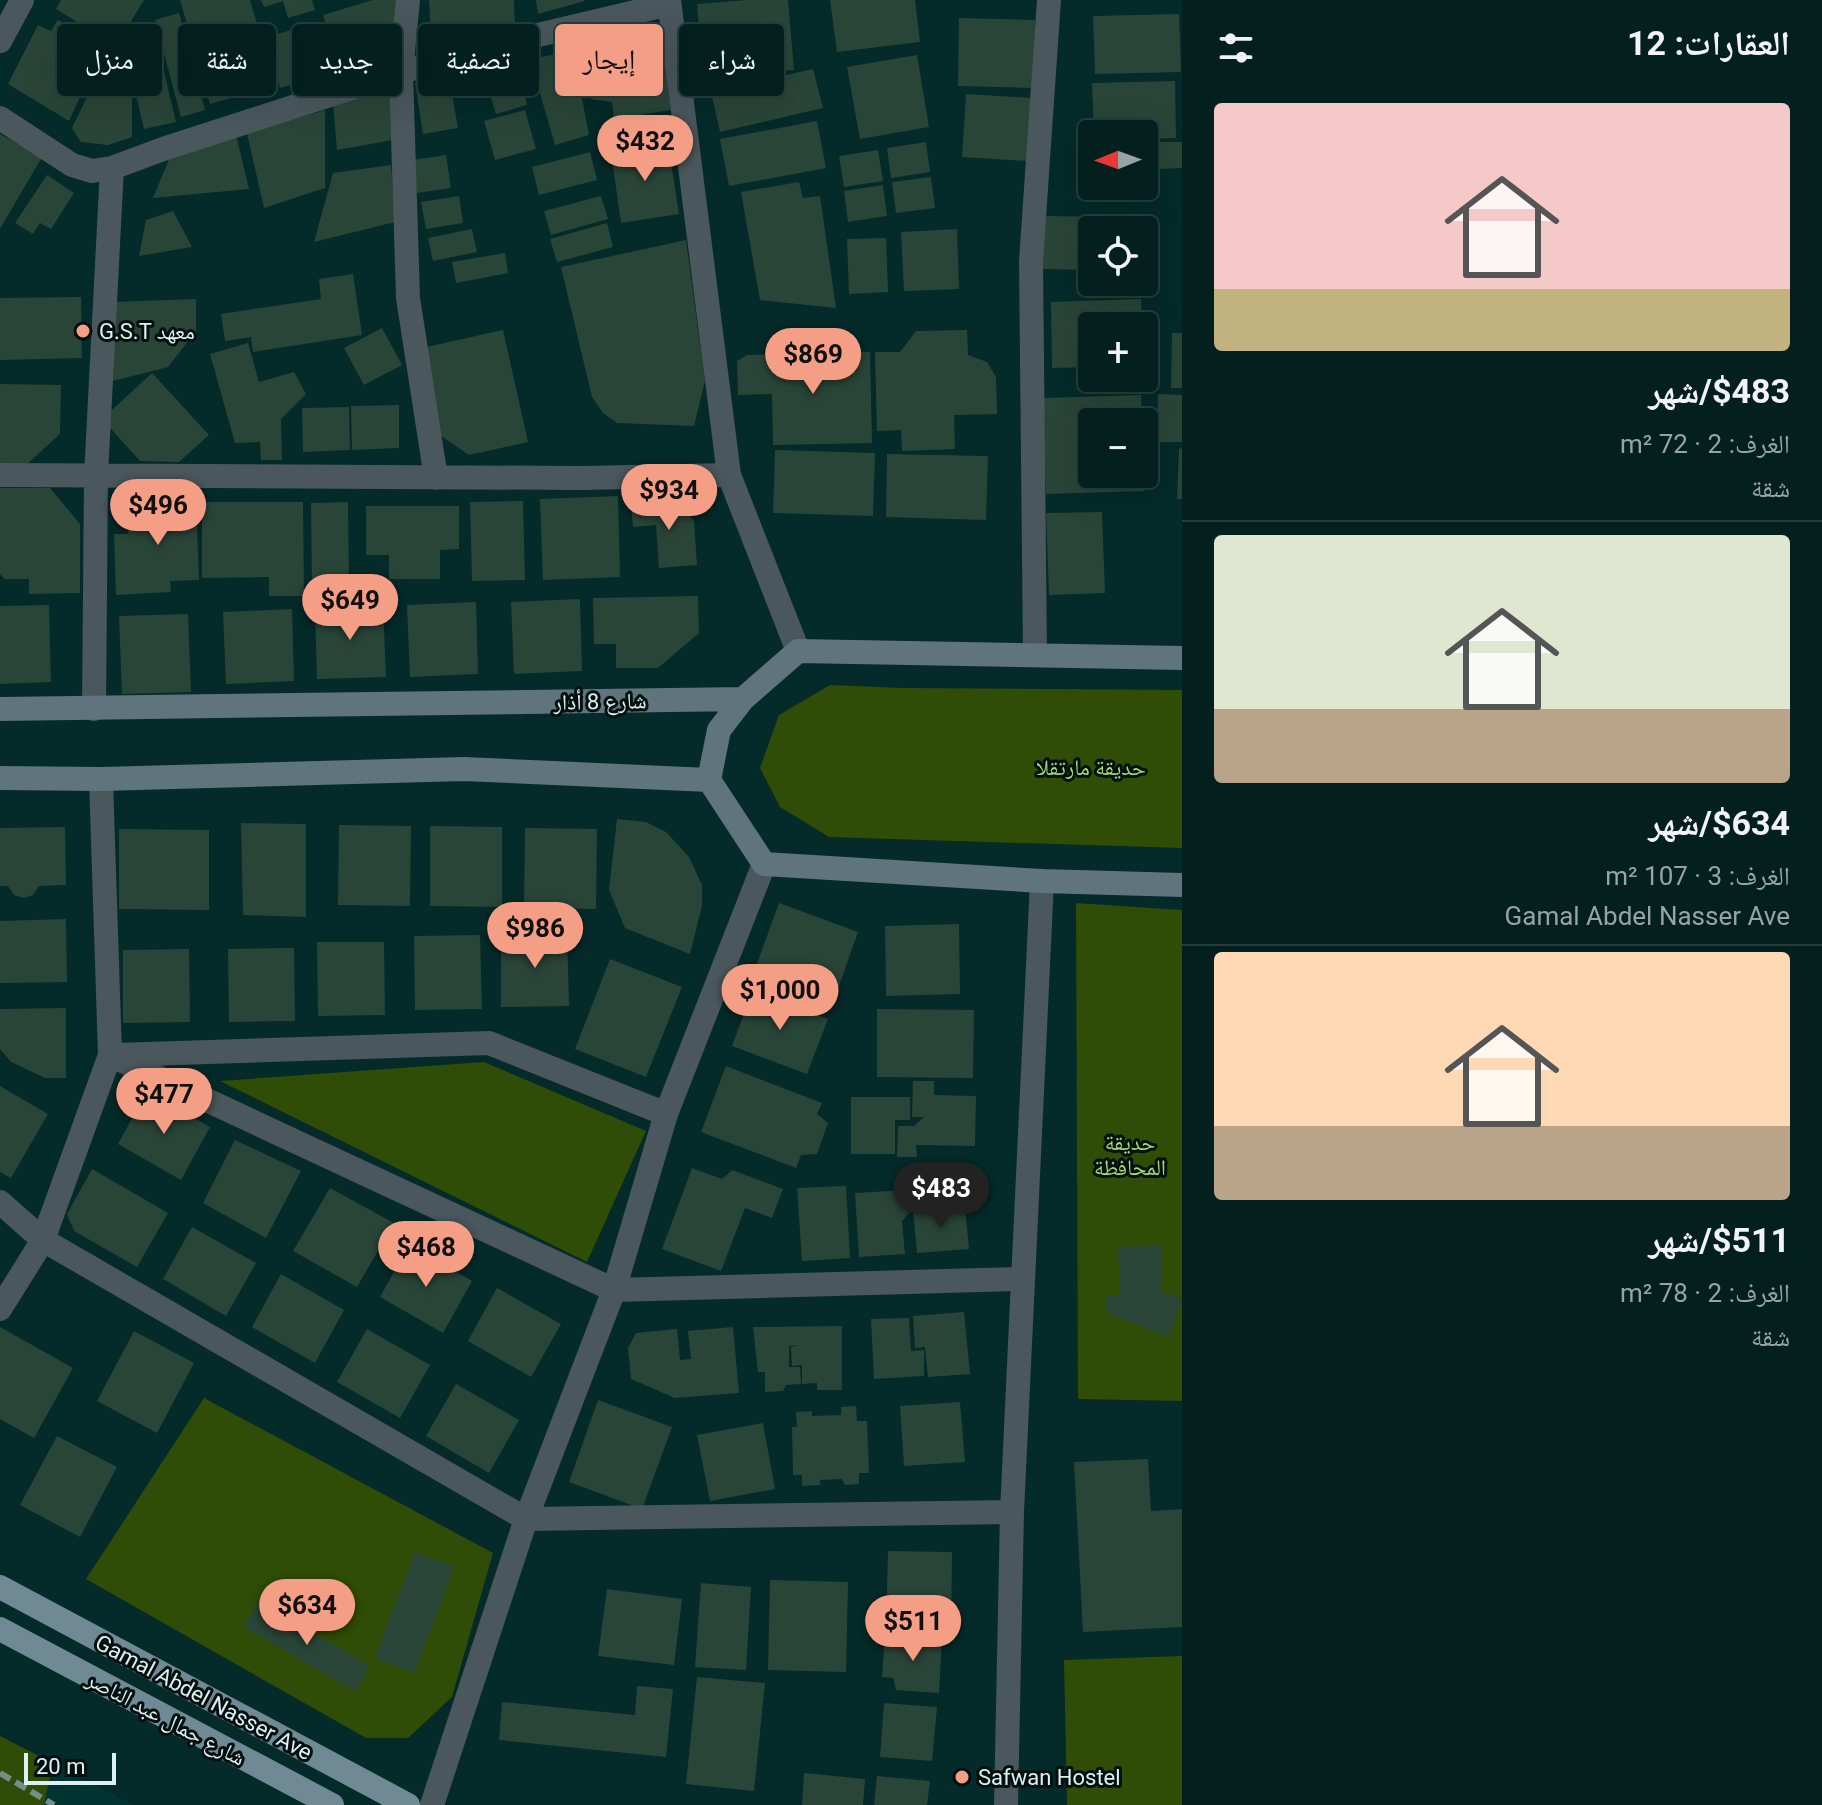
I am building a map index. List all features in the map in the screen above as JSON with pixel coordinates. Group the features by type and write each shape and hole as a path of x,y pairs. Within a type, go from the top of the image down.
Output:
{"main road":[{"path":"1182,658 798,651 743,699 719,730 709,780 764,864 1042,881 1182,885"},
{"name":"شارع 8 أذار","path":"0,709 743,699"},
{"path":"0,778 101,779 464,769 709,780"},
{"name":"Gamal Abdel Nasser Ave","path":"0,1587 408,1805"},
{"name":"شارع جمال عبد الناصر","path":"0,1629 332,1805"}],"street":[{"path":"0,41 22,0"},
{"path":"402,62 408,0"},
{"path":"1035,655 1031,261 1049,0"},
{"path":"402,72 669,2 729,475 798,651"},
{"path":"0,118 72,165 92,171 112,168 329,96"},
{"path":"402,96 408,298 436,478"},
{"path":"94,709 96,476 112,168"},
{"path":"0,475 436,478 729,475"},
{"path":"0,1309 43,1240 110,1055 101,779"},
{"path":"432,1805 526,1519 614,1290 666,1114 764,864"},
{"path":"1006,1805 1021,1279 1042,881"},
{"path":"110,1055 489,1043 666,1114"},
{"path":"110,1055 614,1290 1021,1279"},
{"path":"0,1202 43,1240 526,1519 1012,1512"}],"shaded area":[{"path":"53,1763 133,1805 44,1805"}],"green space":[{"name":"حديقة مارتقلا","path":"830,685 1182,690 1182,848 829,837 780,807 760,768 779,715"},
{"name":"حديقة المحافظة","path":"1076,903 1182,910 1182,1401 1078,1399"},
{"path":"484,1062 646,1131 587,1262 220,1081"},
{"path":"204,1398 493,1553 452,1697 408,1738 366,1738 86,1579"},
{"path":"1182,1656 1182,1805 1067,1805 1064,1660"},
{"path":"0,1736 53,1763 44,1805 0,1805"}],"building":[{"path":"61,0 144,0 129,24 80,24 56,9"},
{"path":"180,0 250,0 257,24 187,24"},
{"path":"261,0 312,0 315,10 288,18 283,1 264,7"},
{"path":"373,0 398,0 397,24 326,24 323,15"},
{"path":"429,0 514,0 515,24 430,24"},
{"path":"536,0 584,0 585,1 538,14"},
{"path":"788,0 794,70 784,71 784,24 699,24 697,4"},
{"path":"830,0 915,0 920,42 837,52"},
{"path":"179,13 182,24 178,24 178,96 201,96 205,110 181,117 162,46 162,24 156,24 155,20"},
{"path":"1179,14 1181,72 1095,74 1093,16"},
{"path":"959,18 1035,20 1034,88 958,86"},
{"path":"58,20 65,24 57,24 57,96 80,96 69,121 8,84 38,25 51,31"},
{"path":"292,30 292,85 280,88 276,75 276,35"},
{"path":"555,54 555,96 582,96 589,135 555,145 539,90 539,57"},
{"path":"917,55 929,127 860,139 847,67"},
{"path":"663,60 666,64 671,110 614,119 612,102 591,99 590,96 663,96"},
{"path":"162,63 176,122 144,129 136,96 162,96"},
{"path":"813,69 823,108 720,132 712,96 784,96 784,76"},
{"path":"1175,81 1176,138 1158,139 1158,120 1093,120 1092,83"},
{"path":"415,82 418,82 418,96 452,96 458,128 423,134"},
{"path":"966,94 1031,98 1027,161 962,157"},
{"path":"87,96 132,96 132,137 108,145 81,142 72,128"},
{"path":"208,96 237,96 210,104"},
{"path":"363,96 393,96 393,140 337,150 333,104"},
{"path":"491,96 525,96 527,105 496,114"},
{"path":"325,110 325,188 264,208 247,133"},
{"path":"525,110 536,149 495,160 484,121"},
{"path":"817,121 826,168 729,186 720,139"},
{"path":"0,134 42,157 0,229"},
{"path":"236,135 249,189 153,198 172,152"},
{"path":"926,142 930,172 891,178 887,148"},
{"path":"1158,142 1182,142 1182,168 1158,169"},
{"path":"668,143 679,214 621,223 611,152"},
{"path":"878,150 883,181 844,187 839,156"},
{"path":"590,152 597,180 539,195 532,167"},
{"path":"446,155 451,188 417,193 412,160"},
{"path":"391,165 395,222 314,242 333,173"},
{"path":"47,175 74,193 51,229 40,223 33,234 15,223"},
{"path":"931,177 935,208 896,213 892,182"},
{"path":"799,182 803,198 820,196 836,308 760,300 741,192"},
{"path":"883,185 887,216 848,222 844,191"},
{"path":"459,196 463,223 426,229 421,202"},
{"path":"601,196 608,219 551,235 544,211"},
{"path":"173,211 192,247 139,256 146,220"},
{"path":"1043,216 1078,216 1078,270 1042,269"},
{"path":"607,223 613,247 557,262 550,239"},
{"path":"472,229 477,252 433,261 428,238"},
{"path":"957,229 959,289 904,291 901,232"},
{"path":"886,238 888,292 849,294 847,239"},
{"path":"686,240 705,381 694,426 617,423 603,413 592,397 561,267"},
{"path":"505,253 508,273 456,283 452,262"},
{"path":"353,274 362,335 253,352 251,337 225,341 221,314 321,299 319,279"},
{"path":"81,297 82,358 0,360 0,298"},
{"path":"196,299 196,331 168,367 113,381 112,302"},
{"path":"1141,299 1141,312 1078,312 1078,367 1052,368 1051,302"},
{"path":"382,328 402,365 364,385 344,348"},
{"path":"503,330 528,442 469,455 441,436 422,348"},
{"path":"967,330 968,355 987,362 996,377 997,414 954,415 955,449 902,451 901,430 877,431 875,352 900,352 916,331"},
{"path":"1172,333 1182,333 1182,388 1171,388"},
{"path":"248,343 259,382 294,372 306,394 281,419 282,460 261,460 260,442 235,443 210,354"},
{"path":"870,352 872,443 773,445 772,394 738,395 737,361 747,355"},
{"path":"152,373 209,435 179,462 140,461 102,419"},
{"path":"0,384 61,385 60,434 25,466 0,465"},
{"path":"1158,394 1182,395 1182,442 1158,442"},
{"path":"1141,395 1141,408 1078,408 1078,488 1144,488 1144,491 1046,494 1043,398"},
{"path":"399,405 399,448 352,450 351,406"},
{"path":"349,407 350,450 303,452 302,408"},
{"path":"1179,448 1182,449 1182,499 1177,499"},
{"path":"775,450 875,453 873,516 773,513"},
{"path":"887,454 988,456 986,520 886,517"},
{"path":"0,488 50,488 80,524 80,593 29,594 29,579 5,579 0,574"},
{"path":"618,496 620,577 543,580 540,499"},
{"path":"196,497 199,580 170,581 171,592 116,595 114,534 128,534 127,507 154,506 154,498"},
{"path":"523,501 525,580 472,581 470,502"},
{"path":"678,501 694,521 697,565 659,568 656,525 633,527 631,505"},
{"path":"202,502 303,502 304,596 269,596 269,577 202,578"},
{"path":"348,502 349,586 312,587 311,503"},
{"path":"366,506 459,506 459,549 440,550 440,579 389,579 389,555 366,555"},
{"path":"1102,512 1105,593 1049,595 1046,513"},
{"path":"698,596 699,633 658,668 616,668 616,644 594,644 593,598"},
{"path":"580,599 582,671 514,674 511,602"},
{"path":"476,602 478,674 410,677 407,605"},
{"path":"49,605 51,682 0,684 0,606"},
{"path":"383,605 386,677 317,679 315,607"},
{"path":"292,609 294,681 226,684 223,612"},
{"path":"188,614 191,692 122,694 119,616"},
{"path":"617,819 646,822 666,832 689,857 702,885 702,906 690,954 625,928 609,890"},
{"path":"241,823 306,824 306,917 243,915"},
{"path":"339,825 411,826 410,906 338,905"},
{"path":"430,826 502,827 502,907 430,906"},
{"path":"65,827 66,885 39,886 33,895 23,898 14,895 8,886 0,886 0,828"},
{"path":"525,828 597,829 596,909 524,908"},
{"path":"119,829 209,830 209,910 119,909"},
{"path":"779,903 858,932 833,1003 753,975"},
{"path":"66,919 67,982 0,983 0,921"},
{"path":"959,924 960,994 886,996 885,926"},
{"path":"567,932 569,1006 501,1007 501,933"},
{"path":"480,935 482,1009 415,1010 414,936"},
{"path":"317,942 384,942 385,1015 318,1016"},
{"path":"294,948 295,1021 229,1022 228,949"},
{"path":"189,949 190,1022 123,1023 123,950"},
{"path":"610,959 682,987 646,1077 575,1049"},
{"path":"753,990 828,1019 807,1074 732,1046"},
{"path":"66,1008 66,1078 45,1078 11,1062 0,1049 0,1009"},
{"path":"877,1009 974,1010 973,1078 877,1077"},
{"path":"726,1066 822,1103 817,1114 828,1123 817,1154 801,1155 796,1168 701,1132"},
{"path":"913,1081 934,1081 934,1095 976,1096 975,1146 916,1145 917,1157 897,1157 898,1126 914,1126 924,1117 912,1117"},
{"path":"0,1086 48,1114 11,1178 0,1172"},
{"path":"147,1091 210,1127 181,1180 118,1144"},
{"path":"851,1097 910,1097 910,1120 895,1120 895,1154 851,1154"},
{"path":"235,1140 301,1171 266,1238 203,1203"},
{"path":"692,1168 722,1179 732,1170 783,1189 772,1218 745,1208 721,1271 662,1249"},
{"path":"92,1169 168,1213 137,1267 74,1231 67,1214"},
{"path":"846,1186 850,1258 802,1261 797,1188"},
{"path":"330,1188 394,1223 357,1287 293,1251"},
{"path":"908,1190 909,1213 902,1221 905,1254 859,1257 855,1193"},
{"path":"965,1206 969,1249 917,1253 913,1211"},
{"path":"192,1227 256,1263 226,1316 163,1279"},
{"path":"409,1245 472,1281 443,1333 380,1297"},
{"path":"1161,1246 1162,1292 1182,1299 1169,1337 1107,1313 1106,1295 1120,1295 1118,1247"},
{"path":"281,1274 344,1310 315,1363 252,1327"},
{"path":"497,1288 561,1324 531,1377 468,1341"},
{"path":"964,1312 970,1374 928,1377 925,1347 915,1348 913,1316"},
{"path":"909,1318 911,1351 924,1350 924,1376 874,1379 871,1319"},
{"path":"842,1326 842,1390 817,1390 817,1383 802,1384 802,1365 792,1366 791,1347 799,1345 789,1346 789,1367 800,1367 801,1384 786,1385 783,1391 765,1392 765,1372 758,1372 753,1327"},
{"path":"0,1327 73,1368 34,1438 0,1419"},
{"path":"733,1327 739,1393 675,1398 631,1379 628,1348 636,1333 677,1329 680,1360 691,1359 688,1331"},
{"path":"367,1329 430,1365 400,1418 337,1382"},
{"path":"134,1331 194,1363 157,1433 97,1401"},
{"path":"456,1384 519,1420 489,1473 426,1436"},
{"path":"598,1400 672,1427 642,1509 569,1482"},
{"path":"960,1402 965,1462 904,1466 900,1406"},
{"path":"856,1406 857,1421 867,1421 869,1473 859,1473 859,1484 845,1485 842,1479 820,1480 820,1485 802,1486 802,1475 793,1475 792,1427 797,1427 796,1412 812,1411 812,1416 841,1415 841,1407"},
{"path":"763,1423 775,1489 710,1501 697,1435"},
{"path":"57,1436 117,1467 80,1537 20,1505"},
{"path":"1148,1459 1151,1511 1182,1509 1182,1627 1083,1632 1074,1462"},
{"path":"888,1551 952,1552 951,1633 886,1632"},
{"path":"415,1552 454,1567 414,1673 375,1658"},
{"path":"770,1580 848,1582 846,1672 768,1670"},
{"path":"701,1583 751,1587 746,1670 695,1667"},
{"path":"607,1589 682,1599 674,1665 598,1656"},
{"path":"258,1602 370,1666 355,1691 244,1627"},
{"path":"885,1635 942,1639 939,1693 896,1690 893,1678 882,1677"},
{"path":"697,1677 765,1683 754,1791 686,1784"},
{"path":"637,1686 673,1689 666,1757 499,1740 502,1702 635,1715"},
{"path":"884,1703 937,1707 932,1761 880,1757"},
{"path":"804,1773 865,1779 863,1805 802,1805"},
{"path":"877,1776 930,1781 927,1805 874,1805"}],"railway":[{"path":"0,1773 54,1805"}],"place":[{"name":"G.S.T معهد","path":"83,331"},
{"name":"Safwan Hostel","path":"962,1777"}]}
